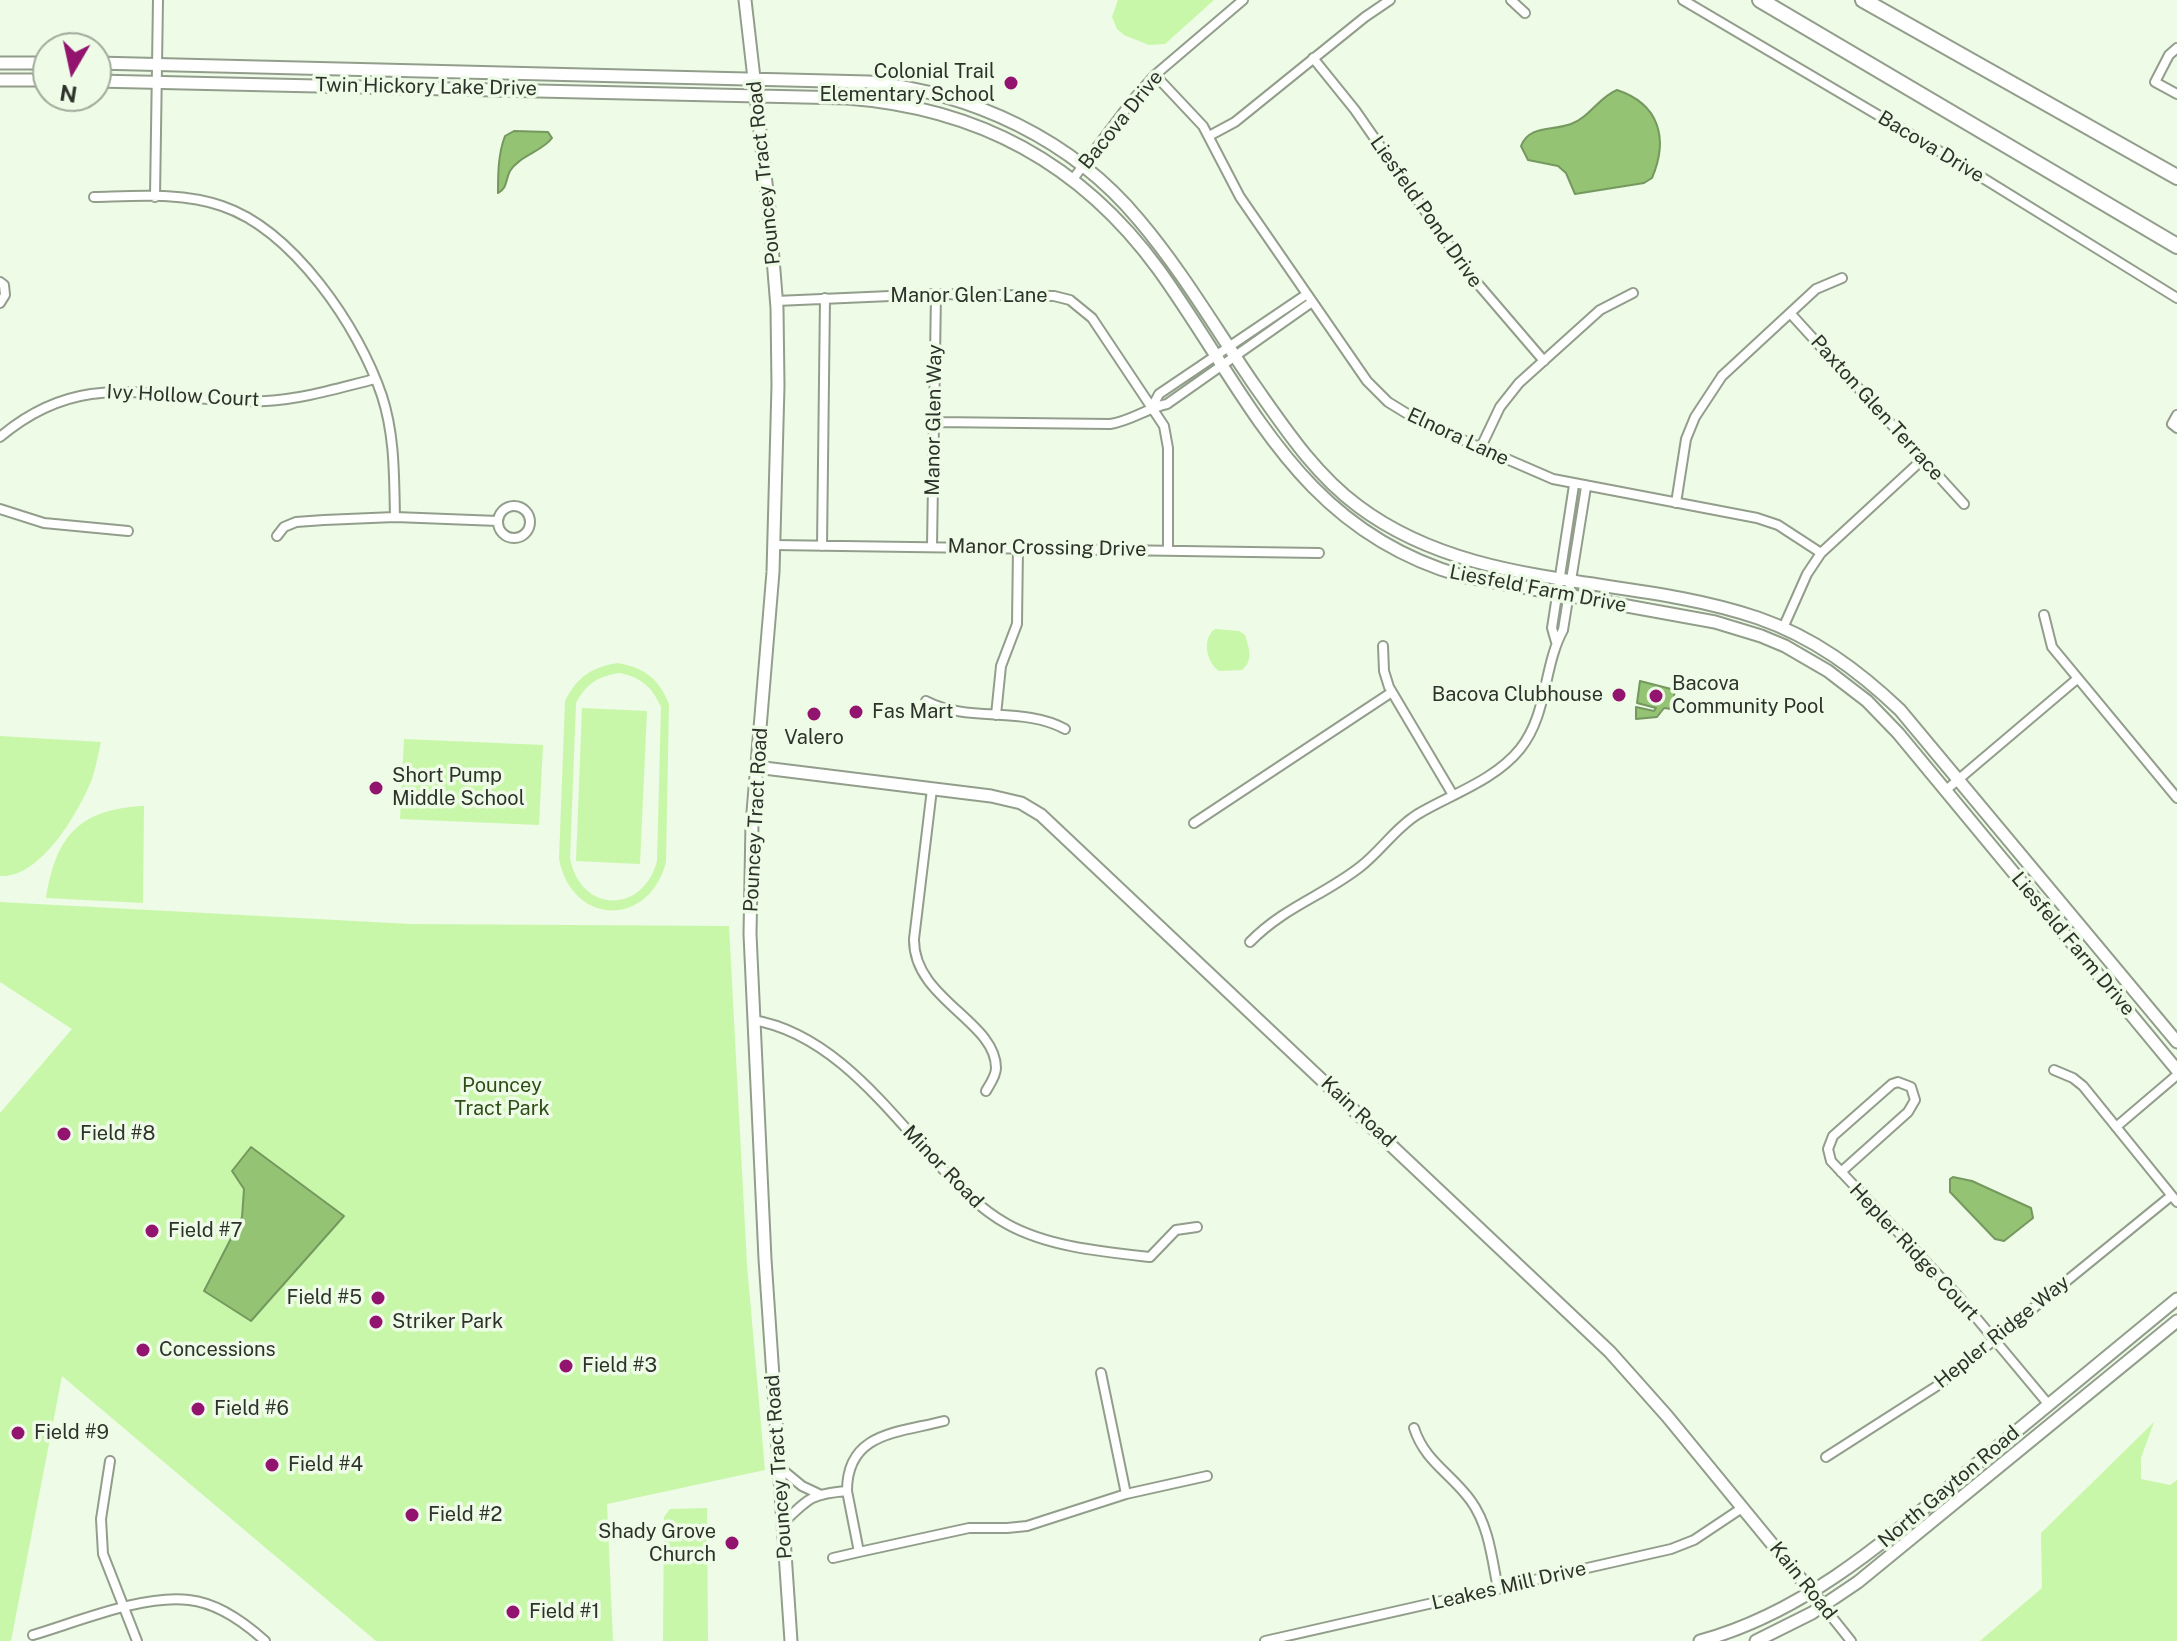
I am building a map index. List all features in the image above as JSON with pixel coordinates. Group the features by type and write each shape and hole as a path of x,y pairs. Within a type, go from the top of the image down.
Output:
{"highway":[{"path":"1760,0 2177,246"},
{"path":"1863,0 2177,177"}],"street":[{"path":"155,197 158,0"},
{"name":"Pouncey Tract Road","path":"745,0 776,301 778,386 774,545 766,674 756,767 750,894 753,1020 791,1641"},
{"name":"Bacova Drive","path":"1073,179 1155,75 1243,0"},
{"path":"1209,136 1235,122 1390,0"},
{"path":"1511,0 1525,13"},
{"name":"Bacova Drive","path":"1683,0 1944,154 2177,298"},
{"path":"2177,48 2169,55 2155,82 2177,94"},
{"name":"Liesfeld Pond Drive","path":"1313,58 1355,110 1466,270 1544,361"},
{"path":"0,63 32,63"},
{"name":"Twin Hickory Lake Drive","path":"112,63 754,79"},
{"name":"Elnora Lane","path":"1155,75 1209,136 1240,197 1367,381 1388,402 1419,421 1545,476 1574,485 1768,522 1821,553"},
{"name":"Liesfeld Farm Drive","path":"754,79 869,82 936,94 976,106 1015,123 1083,166 1121,199 1147,229 1298,448 1333,485 1371,516 1410,539 1457,558 1712,605 1783,628 1835,655 1879,689 1900,710 2177,1042"},
{"path":"0,80 32,80"},
{"name":"Twin Hickory Lake Drive","path":"112,81 757,96"},
{"name":"Liesfeld Farm Drive","path":"757,96 877,100 940,112 1011,140 1073,179 1119,222 1157,268 1292,466 1327,503 1370,535 1443,571 1715,622 1785,646 1828,671 1867,701 1946,790 2177,1072"},
{"path":"94,197 181,197 218,205 251,218 275,235 303,263 359,345 382,396 393,456 395,517"},
{"path":"1676,503 1686,439 1708,395 1738,359 1816,289 1842,278"},
{"path":"0,282 4,285 5,295 0,303"},
{"path":"1480,449 1500,407 1519,383 1600,310 1633,293"},
{"name":"Manor Glen Lane","path":"776,301 936,294 1054,296 1070,300 1092,318 1164,426 1167,436 1168,550"},
{"name":"Manor Glen Way","path":"932,546 936,294"},
{"path":"822,546 825,298"},
{"path":"935,422 1124,422 1152,407 1159,394 1232,352 1310,298"},
{"name":"Paxton Glen Terrace","path":"1790,313 1964,504"},
{"name":"Ivy Hollow Court","path":"0,437 41,409 96,392 130,390 265,401 313,395 375,379"},
{"path":"2177,415 2172,424 2177,428"},
{"path":"1783,628 1807,574 1821,553 1923,459"},
{"path":"1565,579 1574,485"},
{"path":"1250,942 1283,913 1360,868 1388,838 1415,816 1492,773 1520,748 1538,714 1556,642 1552,628 1586,487"},
{"path":"0,509 44,523 128,531"},
{"path":"277,536 284,527 296,522 395,517 498,521"},
{"name":"Manor Crossing Drive","path":"774,545 1319,553"},
{"path":"996,715 1001,666 1017,624 1018,547"},
{"path":"2044,615 2048,639 2077,679 2177,798"},
{"path":"1383,646 1384,671 1392,692 1453,795"},
{"path":"1946,790 2077,679"},
{"path":"1194,823 1392,692"},
{"path":"926,701 944,709 1051,722 1065,729"},
{"name":"Kain Road","path":"756,767 1011,799 1033,809 1047,820 1583,1324 1631,1374 1851,1641"},
{"path":"932,789 914,939 915,961 927,980 986,1041 997,1072 986,1091"},
{"name":"Minor Road","path":"753,1020 791,1030 843,1065 978,1204 1015,1228 1083,1247 1150,1257 1176,1230 1197,1227"},
{"path":"2054,1070 2078,1082 2174,1199"},
{"path":"2116,1127 2177,1072"},
{"name":"Hepler Ridge Court","path":"1841,1172 1908,1112 1915,1100 1911,1087 1906,1083 1892,1084 1833,1136 1829,1155 1841,1172 1958,1296 2049,1405"},
{"name":"Hepler Ridge Way","path":"1826,1457 1940,1384 2174,1199"},
{"name":"North Gayton Road","path":"1700,1641 1762,1619 1812,1592 1857,1562 2177,1299"},
{"name":"North Gayton Road","path":"1756,1641 1823,1606 1886,1561 2177,1321"},
{"path":"1101,1373 1126,1494"},
{"path":"859,1552 847,1491 847,1472 857,1454 874,1439 944,1421"},
{"path":"1414,1428 1426,1455 1457,1485 1481,1518 1498,1589"},
{"path":"110,1461 101,1519 103,1554 137,1641"},
{"path":"779,1467 802,1486 819,1494"},
{"path":"833,1558 969,1528 1027,1526 1126,1494 1207,1476"},
{"path":"783,1523 804,1503 819,1494 847,1491"},
{"name":"Leakes Mill Drive","path":"1265,1641 1671,1549 1694,1540 1742,1508"},
{"path":"33,1635 161,1599 192,1600 221,1610 265,1641"}],"green space":[{"path":"1118,0 1214,0 1165,44 1149,45 1117,29 1112,17"},
{"path":"1215,629 1239,631 1245,635 1249,658 1242,670 1219,671 1211,662 1207,645"},
{"path":"618,663 650,676 669,704 666,862 657,884 644,899 628,908 611,910 594,907 579,897 567,881 559,859 565,701 580,679 593,670","holes":["620,673 645,684 661,707 657,861 650,879 639,891 626,898 612,900 598,897 586,889 576,876 570,858 576,703 584,691 599,679"]},
{"path":"582,708 647,711 640,864 576,861"},
{"path":"0,736 101,742 86,793 56,841 29,867 15,874 0,876"},
{"path":"404,739 543,745 539,825 400,819"},
{"path":"144,806 143,903 46,898 56,858 74,830 103,813"},
{"name":"Pouncey Tract Park","path":"0,902 410,924 729,926 747,1265 765,1470 607,1504 613,1641 376,1641 62,1376 11,1641 0,1641 0,1113 72,1029 0,982"},
{"path":"2154,1422 2141,1458 2141,1479 2170,1485 2177,1480 2177,1641 1980,1641 2042,1588 2041,1533"},
{"path":"707,1508 708,1641 663,1641 664,1517 670,1509"}],"shaded area":[{"path":"1617,90 1643,104 1657,124 1660,149 1652,178 1644,183 1575,194 1566,173 1558,166 1528,160 1521,146 1530,135 1578,121"},
{"path":"514,131 548,132 552,138 514,166 505,186 498,193 503,143 505,136"},
{"name":"Bacova Community Pool","path":"1640,681 1675,690 1672,709 1664,708 1657,717 1636,719 1636,707 1654,711 1656,708 1637,703"},
{"path":"251,1147 344,1216 251,1321 204,1291 242,1217 244,1189 232,1171"},
{"path":"1950,1179 1972,1181 2031,1208 2033,1218 2004,1241 1995,1239 1950,1192"}],"place":[{"name":"Colonial Trail Elementary School","path":"1011,83"},
{"name":"Bacova Clubhouse","path":"1619,695"},
{"name":"Bacova Community Pool","path":"1656,696"},
{"name":"Fas Mart","path":"856,712"},
{"name":"Valero","path":"814,714"},
{"name":"Short Pump Middle School","path":"376,788"},
{"name":"Field #8","path":"64,1134"},
{"name":"Field #7","path":"152,1231"},
{"name":"Field #5","path":"378,1298"},
{"name":"Striker Park","path":"376,1322"},
{"name":"Concessions","path":"143,1350"},
{"name":"Field #3","path":"566,1366"},
{"name":"Field #6","path":"198,1409"},
{"name":"Field #9","path":"18,1433"},
{"name":"Field #4","path":"272,1465"},
{"name":"Field #2","path":"412,1515"},
{"name":"Shady Grove Church","path":"732,1543"},
{"name":"Field #1","path":"513,1612"}]}
